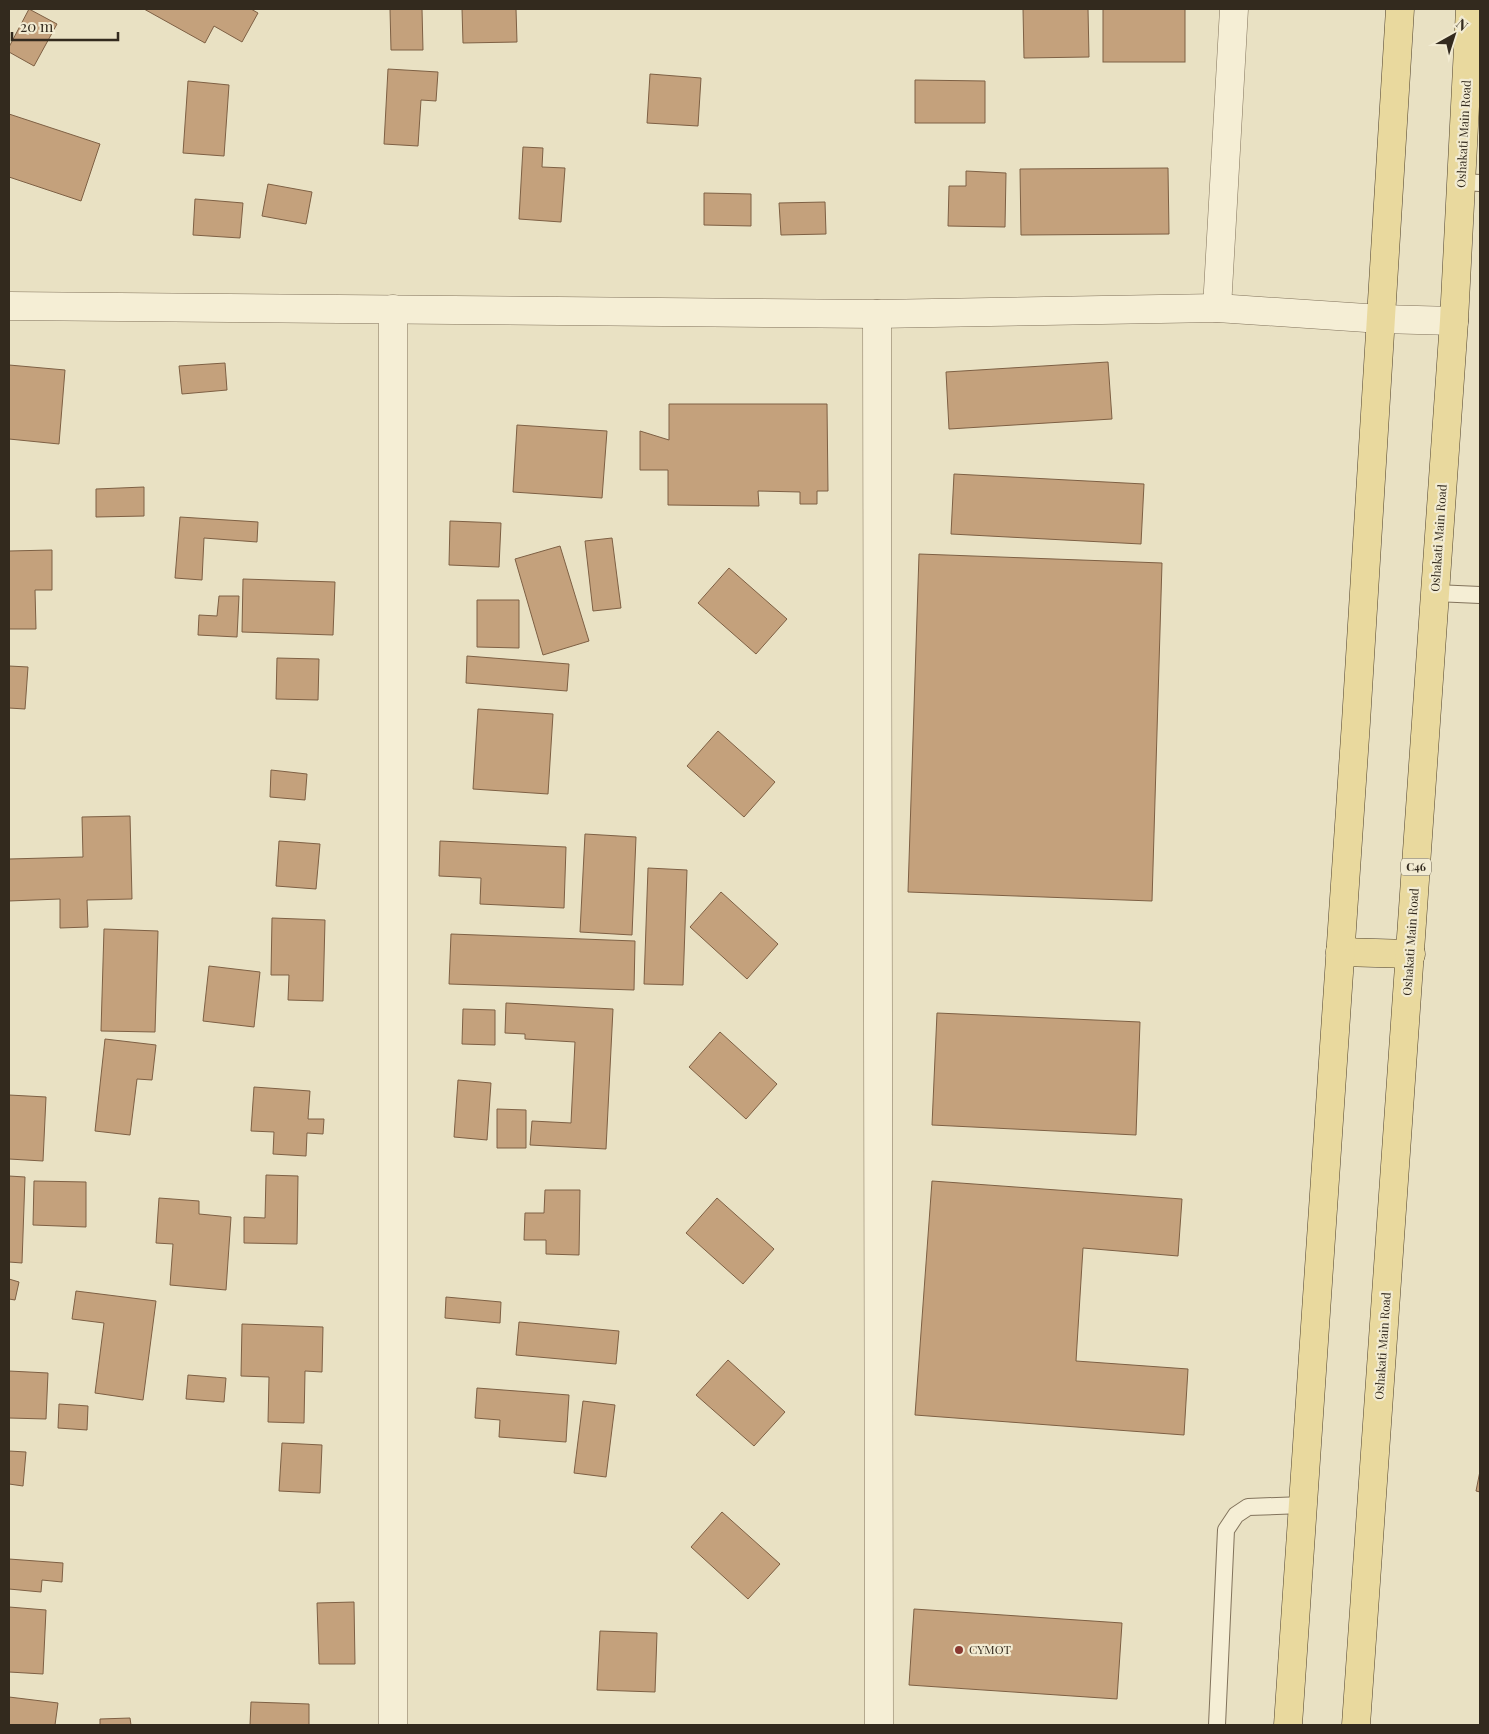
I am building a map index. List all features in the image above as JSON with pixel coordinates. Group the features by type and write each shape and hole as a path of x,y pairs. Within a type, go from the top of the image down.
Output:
{"main road":[{"path":"1288,1725 1304,1505 1400,9"},
{"name":"Oshakati Main Road","path":"1356,1725 1454,321 1471,182 1470,9"},
{"path":"1340,952 1410,954"}],"street":[{"path":"1216,308 1234,9"},
{"path":"9,306 877,314 1216,308 1454,321"},
{"path":"393,309 393,1725"},
{"path":"877,314 879,1725"}],"lane":[{"path":"1435,593 1480,595"},
{"path":"1217,1725 1226,1530 1236,1515 1248,1507 1304,1505"}],"building":[{"path":"29,9 57,24 34,66 9,52 9,47"},
{"path":"144,9 251,9 258,13 242,42 214,26 205,43"},
{"path":"390,9 422,9 423,50 391,50"},
{"path":"462,9 516,9 517,42 463,43"},
{"path":"1023,9 1088,9 1089,57 1024,58"},
{"path":"1103,9 1185,9 1185,62 1103,62"},
{"path":"388,69 438,72 436,101 421,100 418,146 384,144"},
{"path":"650,74 701,78 698,126 647,123"},
{"path":"915,80 985,81 985,123 915,123"},
{"path":"188,81 229,85 224,156 183,153"},
{"path":"9,114 100,144 81,201 9,177"},
{"path":"523,147 543,148 542,167 565,168 561,222 519,219"},
{"path":"1168,168 1169,234 1021,235 1020,169"},
{"path":"966,171 1006,173 1005,227 948,226 949,186 966,186"},
{"path":"268,184 312,192 306,224 262,216"},
{"path":"704,193 751,194 751,226 704,225"},
{"path":"195,199 243,203 240,238 193,235"},
{"path":"825,202 826,234 781,235 779,203"},
{"path":"1108,362 1112,419 949,429 946,372"},
{"path":"225,363 227,390 182,394 179,366"},
{"path":"9,365 65,370 59,444 9,439"},
{"path":"669,404 827,404 828,491 817,491 817,504 800,504 800,492 758,491 759,506 668,505 668,470 640,470 640,431 669,440"},
{"path":"517,425 607,431 602,498 513,492"},
{"path":"954,474 1144,484 1141,544 951,534"},
{"path":"144,487 144,516 96,517 96,489"},
{"path":"180,517 258,522 257,542 204,538 202,580 175,578"},
{"path":"450,521 501,523 499,567 449,565"},
{"path":"612,538 621,608 593,611 585,541"},
{"path":"560,546 589,641 543,655 515,559"},
{"path":"52,550 52,590 35,590 36,629 9,629 9,551"},
{"path":"919,554 1162,563 1152,901 908,892"},
{"path":"729,568 787,619 756,654 698,603"},
{"path":"243,579 335,582 333,635 242,632"},
{"path":"219,596 239,596 237,637 198,635 199,615 217,616"},
{"path":"477,600 519,600 519,648 477,647"},
{"path":"467,656 569,664 567,691 466,683"},
{"path":"277,658 319,659 318,700 276,699"},
{"path":"9,666 28,667 25,709 9,708"},
{"path":"478,709 553,714 548,794 473,789"},
{"path":"718,731 775,782 744,817 687,766"},
{"path":"271,770 307,774 305,800 270,797"},
{"path":"130,816 132,899 87,900 88,927 60,928 60,899 9,901 9,859 83,857 82,817"},
{"path":"585,834 636,837 632,935 580,932"},
{"path":"279,841 320,844 316,889 276,886"},
{"path":"440,841 566,847 564,908 480,904 481,878 439,876"},
{"path":"648,868 687,870 683,985 644,984"},
{"path":"721,892 778,944 747,979 690,927"},
{"path":"272,918 325,920 323,1001 288,1000 289,975 271,975"},
{"path":"104,929 158,931 155,1032 101,1031"},
{"path":"451,934 635,941 634,990 449,984"},
{"path":"209,966 260,972 254,1027 203,1021"},
{"path":"506,1003 613,1009 606,1149 530,1145 532,1121 571,1123 575,1042 525,1039 525,1034 505,1033"},
{"path":"463,1009 495,1010 495,1045 462,1044"},
{"path":"937,1013 1140,1022 1136,1135 932,1125"},
{"path":"720,1032 777,1084 746,1119 689,1067"},
{"path":"105,1039 156,1045 152,1080 137,1079 130,1135 95,1131"},
{"path":"458,1080 491,1083 487,1140 454,1137"},
{"path":"254,1087 310,1091 308,1119 324,1119 323,1134 307,1133 306,1156 273,1154 274,1132 251,1131"},
{"path":"9,1095 46,1097 43,1161 9,1159"},
{"path":"497,1109 526,1110 526,1148 497,1148"},
{"path":"266,1175 298,1176 297,1244 244,1243 244,1217 265,1218"},
{"path":"9,1176 25,1177 22,1263 9,1262"},
{"path":"34,1181 86,1182 86,1227 33,1225"},
{"path":"932,1181 1182,1199 1178,1256 1083,1248 1076,1361 1188,1369 1184,1435 915,1415"},
{"path":"545,1190 580,1190 579,1255 546,1254 546,1240 524,1240 525,1213 544,1213"},
{"path":"159,1198 199,1201 199,1214 231,1217 226,1290 170,1285 173,1244 156,1243"},
{"path":"717,1198 774,1249 743,1284 686,1233"},
{"path":"9,1279 19,1282 15,1300 9,1299"},
{"path":"76,1291 156,1301 143,1400 95,1393 104,1323 72,1319"},
{"path":"446,1297 501,1302 500,1323 445,1318"},
{"path":"519,1322 619,1331 616,1364 516,1355"},
{"path":"242,1324 323,1327 322,1372 305,1371 304,1423 268,1422 269,1377 241,1376"},
{"path":"728,1360 785,1412 754,1446 696,1395"},
{"path":"9,1371 48,1373 46,1419 9,1418"},
{"path":"188,1375 226,1378 224,1402 186,1399"},
{"path":"477,1388 569,1395 566,1442 499,1437 500,1420 475,1418"},
{"path":"583,1401 615,1405 606,1477 574,1473"},
{"path":"59,1404 88,1406 87,1430 58,1428"},
{"path":"282,1443 322,1445 320,1493 279,1491"},
{"path":"9,1451 26,1452 23,1486 9,1484"},
{"path":"1480,1471 1480,1492 1476,1491"},
{"path":"722,1512 780,1564 748,1599 691,1547"},
{"path":"9,1559 63,1563 62,1582 42,1580 41,1592 9,1589"},
{"path":"354,1602 355,1664 319,1664 317,1603"},
{"path":"9,1607 46,1610 43,1674 9,1672"},
{"path":"914,1609 1122,1623 1117,1699 909,1685"},
{"path":"600,1631 657,1633 655,1692 597,1690"},
{"path":"9,1697 58,1703 55,1725 9,1725"},
{"path":"251,1702 309,1704 309,1725 250,1725"},
{"path":"130,1718 131,1725 100,1725 100,1719"}],"place":[{"name":"CYMOT","path":"959,1650"}]}
